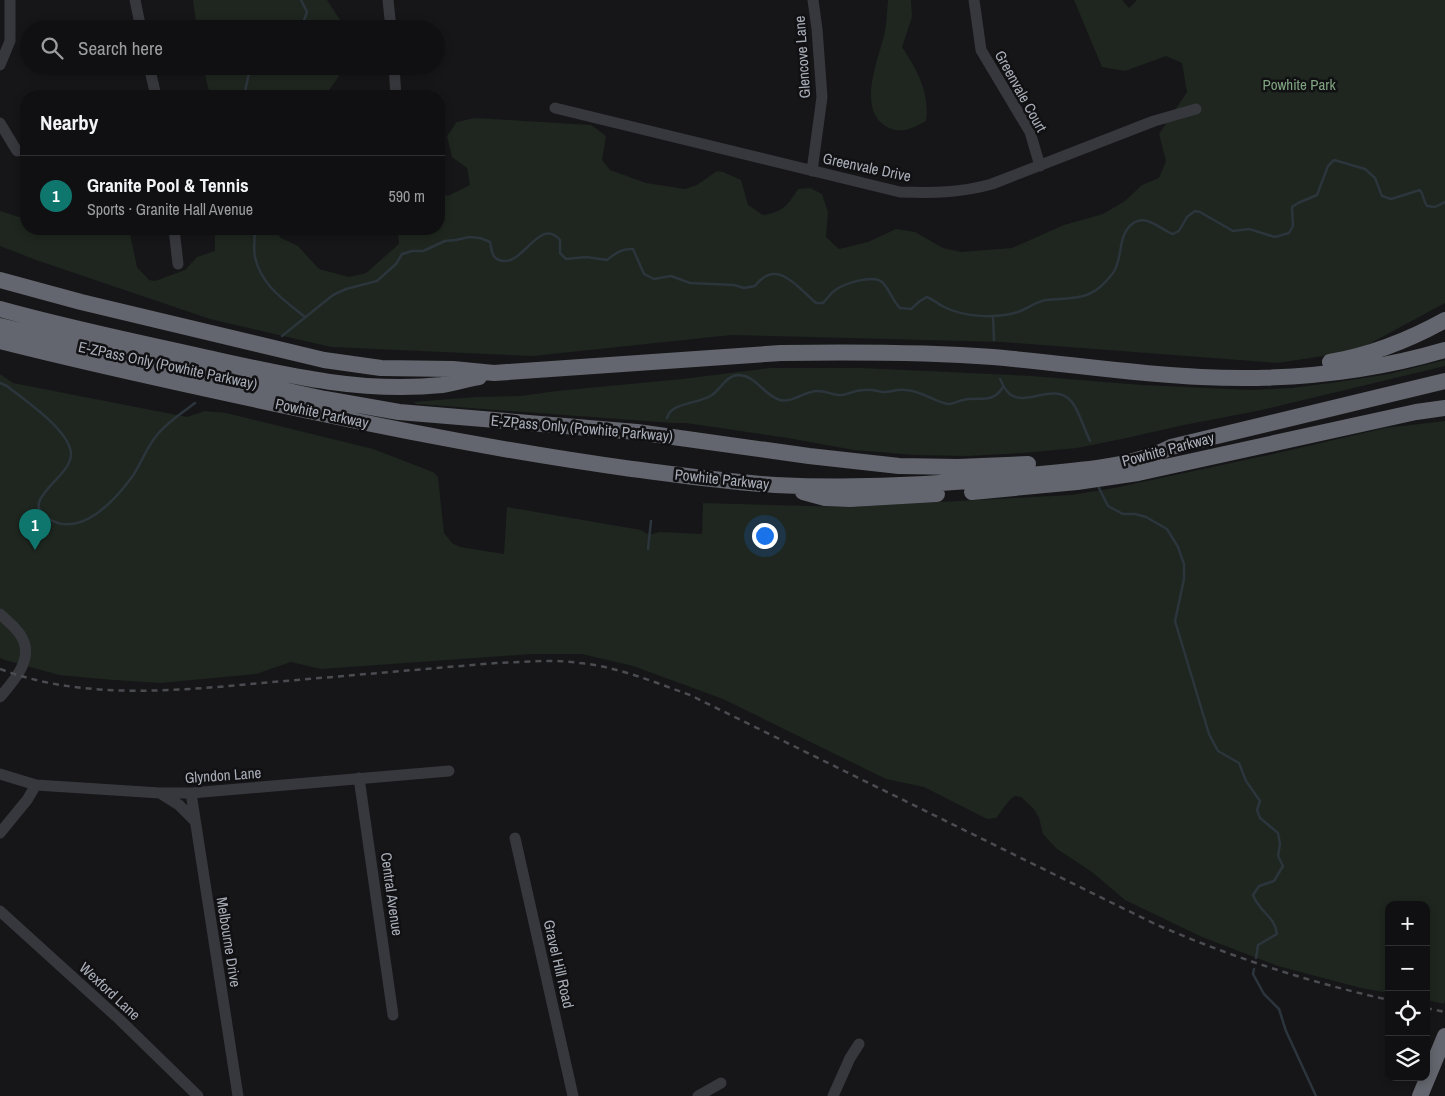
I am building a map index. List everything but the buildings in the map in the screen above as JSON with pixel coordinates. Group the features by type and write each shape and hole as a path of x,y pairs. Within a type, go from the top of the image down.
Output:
{"highway":[{"path":"0,280 81,302 324,360 381,368 453,369 494,374 781,352 827,352 959,355 1216,378 1293,376 1366,367 1445,350"},
{"name":"E-ZPass Only (Powhite Parkway)","path":"0,310 85,331 325,382 369,386 424,386 443,385 494,374"},
{"path":"1124,371 1171,366 1269,369 1325,363 1350,358 1393,345 1445,320"},
{"name":"E-ZPass Only (Powhite Parkway)","path":"0,326 108,352 369,407 443,416 637,432 869,463 929,467 1003,466 1092,458 1136,450 1171,447"},
{"name":"Powhite Parkway","path":"0,341 161,379 456,441 585,463 774,485 877,486 944,483 1090,468 1150,457 1171,447 1445,381"},
{"path":"774,485 825,498 850,499 937,494 1077,482 1145,471 1393,417 1445,408"},
{"path":"1420,1096 1444,1038"}],"street":[{"path":"0,65 10,41 10,0"},
{"path":"135,0 139,20"},
{"path":"388,0 390,20"},
{"name":"Glencove Lane","path":"812,171 822,97 813,0"},
{"name":"Greenvale Court","path":"974,0 980,50 1030,132 1040,166"},
{"path":"151,75 155,90"},
{"path":"395,75 396,90"},
{"name":"Greenvale Drive","path":"555,108 900,192 938,193 968,190 992,184 1154,121 1196,109"},
{"path":"0,123 17,150"},
{"path":"175,235 178,264"},
{"path":"0,614 22,638 27,649 19,676 0,697"},
{"name":"Glyndon Lane","path":"0,774 36,785 160,793 191,793 449,771"},
{"name":"Central Avenue","path":"359,778 393,1015"},
{"path":"0,833 27,800 36,785"},
{"path":"160,793 179,805 196,821"},
{"name":"Melbourne Drive","path":"191,793 238,1096"},
{"name":"Gravel Hill Road","path":"515,838 573,1096"},
{"name":"Wexford Lane","path":"0,911 119,1019 198,1096"},
{"path":"833,1096 858,1044"},
{"path":"698,1096 721,1084"}],"green space":[{"path":"193,0 327,0 340,20 196,20"},
{"path":"888,0 911,0 912,17 902,47 913,64 926,100 926,121 912,128 902,130 887,127 878,119 872,108 872,82 885,31"},
{"name":"Powhite Park","path":"1074,0 1122,0 1129,8 1137,0 1445,0 1445,303 1356,351 1277,363 1002,342 731,335 533,356 331,347 210,319 0,246 0,211 20,217 20,235 130,235 137,267 149,280 155,281 185,270 197,257 215,251 215,235 279,235 298,246 319,269 349,277 366,273 399,244 398,235 445,235 445,195 448,196 470,185 467,168 452,157 447,136 457,122 475,118 591,125 606,136 602,160 610,170 646,183 685,189 697,185 717,171 723,172 741,180 748,205 763,215 780,210 791,200 798,189 810,188 822,194 828,212 826,237 839,249 868,242 896,229 915,232 943,248 961,252 1012,248 1064,225 1103,214 1125,201 1142,185 1159,178 1166,161 1159,134 1187,92 1182,63 1166,56 1125,71 1102,67"},
{"path":"205,75 340,75 329,90 209,90"},
{"path":"1445,360 1445,366 1257,411 1122,439 1077,448 967,456 915,455 854,450 686,423 417,404 413,402 521,396 769,368 862,368 1032,376 1142,385 1250,390 1292,388 1338,382 1389,374"},
{"path":"0,374 13,383 187,417 205,411 226,413 373,449 433,472 438,477 444,533 452,543 460,547 504,554 507,507 641,530 649,535 660,532 702,534 703,503 847,507 1071,495 1114,488 1385,428 1445,421 1445,1000 1444,1004 1430,1001 1430,901 1385,901 1385,992 1361,988 1278,966 1202,937 1125,900 1092,872 1057,849 1043,834 1039,818 1034,809 1021,797 1015,796 996,818 987,819 924,787 886,779 723,699 633,666 582,654 532,654 321,669 291,662 256,674 161,683 59,675 0,658"}],"waterway":[{"path":"301,0 307,12 304,20"},
{"path":"245,90 249,75"},
{"path":"282,336 333,295 346,289 377,281 396,264 402,254 412,251 423,251 445,241 469,237 480,238 490,242 495,257 504,261 511,260 539,237 553,234 560,240 560,253 566,259 586,257 607,260 622,250 633,249 644,274 654,279 671,276 690,283 734,285 744,288 755,286 763,278 771,274 779,275 795,283 816,303 823,303 838,288 865,279 872,279 878,280 885,285 900,308 911,309 927,297 944,307 961,313 1000,316 1018,312 1043,301 1075,298 1098,289 1116,267 1125,232 1135,222 1140,220 1150,222 1173,234 1179,231 1187,217 1195,211 1233,231 1249,229 1275,237 1289,233 1293,226 1292,207 1317,195 1328,166 1334,160 1365,169 1375,178 1382,196 1391,199 1420,190 1427,206 1435,207 1445,202"},
{"path":"255,235 254,254 262,276 274,291 305,317"},
{"path":"993,316 994,340"},
{"path":"667,418 674,409 712,395 731,377 739,375 751,379 774,398 784,401 816,391 839,395 861,390 883,392 902,390 916,392 938,401 952,404 969,399 990,398 999,393 1003,387"},
{"path":"1000,379 1007,392 1018,398 1049,394 1064,396 1071,401 1076,409 1090,441"},
{"path":"0,383 7,386 45,416 63,435 69,445 71,454 69,463 41,497 39,505 41,513 51,520 63,524 74,524 86,520 97,514 117,496 132,477 153,440 161,430 195,403"},
{"path":"1099,488 1108,506 1123,514 1135,514 1146,517 1167,529 1178,547 1184,564 1184,579 1175,621 1209,734 1218,751 1239,763 1246,781 1260,801 1257,810 1260,818 1278,833 1280,844 1278,856 1283,866 1274,881 1259,886 1253,895 1259,906 1270,918 1277,934 1258,945 1256,958"},
{"path":"648,549 651,521"},
{"path":"1254,969 1253,974 1264,994 1279,1009 1286,1031 1316,1096"}],"railway":[{"path":"0,669 34,680 70,686 105,690 141,691 177,690 496,663 559,661 608,668 690,695 1155,924 1270,968 1385,999"},
{"path":"1430,1009 1445,1012"}],"place":[{"name":"Granite Pool & Tennis","path":"35,550"}]}
